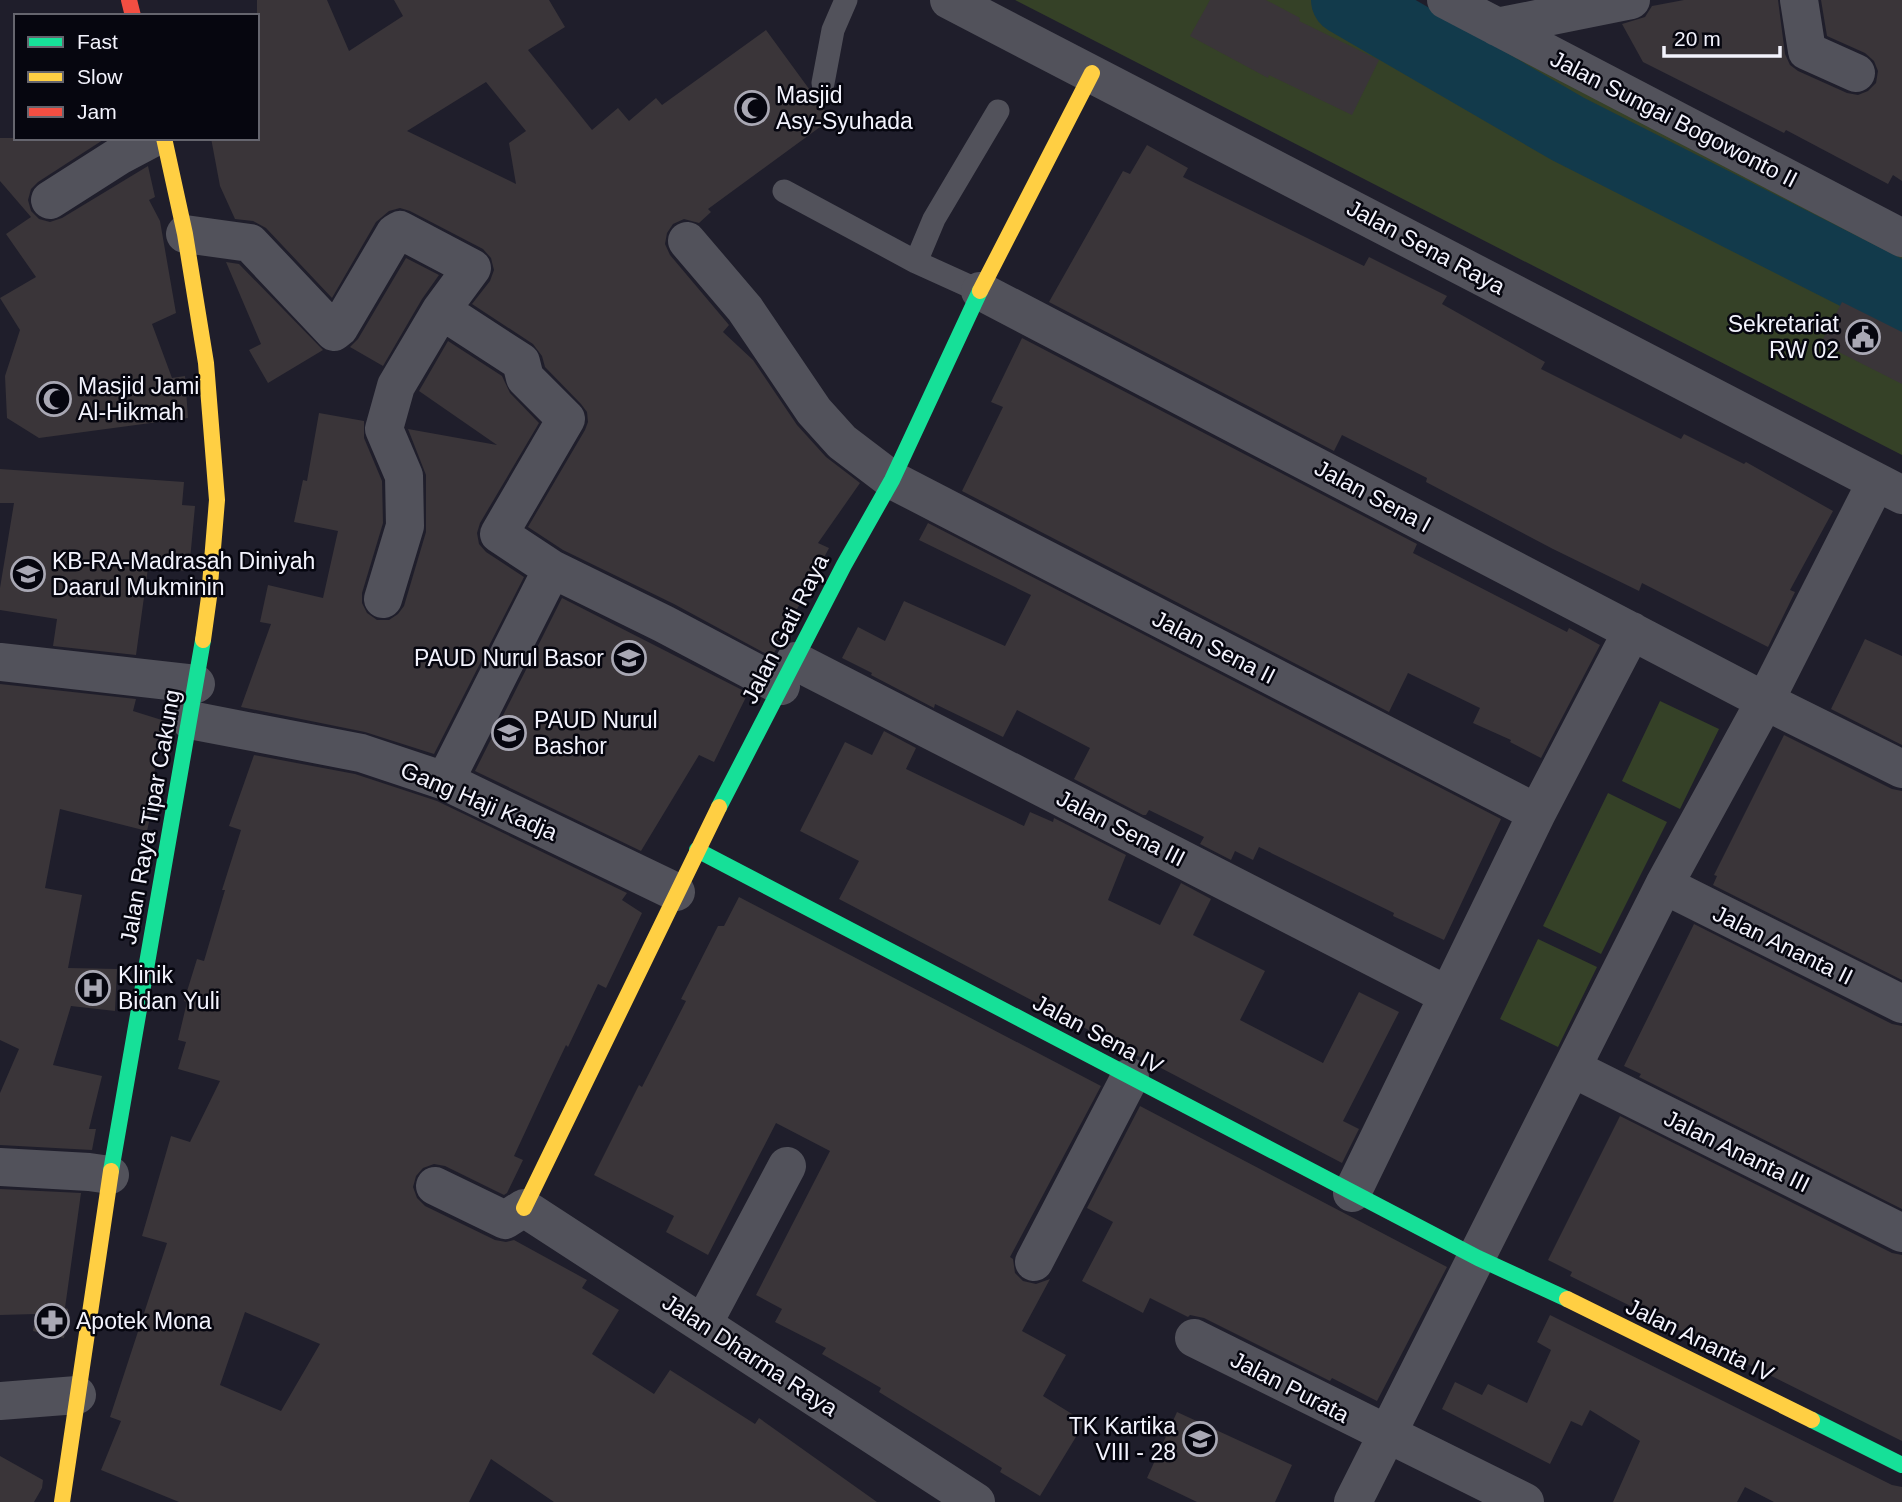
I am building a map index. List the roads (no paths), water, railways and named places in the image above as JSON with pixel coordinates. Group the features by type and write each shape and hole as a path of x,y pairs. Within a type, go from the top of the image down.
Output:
{"street":[{"name":"Jalan Sena Raya","path":"949,0 1889,488"},
{"name":"Jalan Sungai Bogowonto II","path":"1446,0 1902,238"},
{"path":"1497,27 1631,0"},
{"path":"1799,0 1807,51 1856,74"},
{"name":"Jalan Gati Raya","path":"524,1208 697,850 844,565 892,480 980,292 1092,73"},
{"path":"50,200 149,140"},
{"name":"Jalan Raya Tipar Cakung","path":"62,1502 110,1175 193,702 209,597 217,500 206,363 164,140"},
{"path":"184,234 250,243 334,332 339,328 396,233 404,232 472,268 441,310 396,386 384,429 404,476 405,526 383,599"},
{"name":"Jalan Sena II","path":"687,241 745,309 814,411 842,442 892,480 1537,813"},
{"name":"Jalan Sena I","path":"980,292 1765,701 1902,769"},
{"name":"Jalan Sena III","path":"441,310 521,362 525,378 566,419 499,534 552,569 664,624 788,674 1447,995"},
{"path":"1353,1502 1664,885 1765,701 1889,488"},
{"path":"445,781 552,569"},
{"path":"1352,1193 1537,813 1632,631"},
{"name":"Gang Haji Kadja","path":"0,662 193,702 445,781 676,892"},
{"name":"Jalan Sena IV","path":"697,850 1478,1258"},
{"name":"Jalan Ananta II","path":"1664,885 1902,1004"},
{"name":"Jalan Ananta III","path":"1572,1068 1902,1233"},
{"path":"1034,1262 1130,1077"},
{"path":"702,1324 787,1166"},
{"path":"0,1167 110,1175"},
{"path":"435,1185 505,1220 524,1208"},
{"name":"Jalan Dharma Raya","path":"524,1208 976,1502"},
{"name":"Jalan Ananta IV","path":"1478,1258 1518,1275 1902,1465"},
{"name":"Jalan Purata","path":"1194,1338 1525,1502"},
{"path":"0,1401 77,1395"}],"lane":[{"path":"823,83 832,30 846,0"},
{"path":"916,262 934,219 998,111"},
{"path":"784,191 916,262 980,292"}],"waterway":[{"path":"1346,0 1568,129 1902,298"}],"place":[{"name":"Masjid Asy-Syuhada","path":"752,108"},
{"name":"Sekretariat RW 02","path":"1863,337"},
{"name":"Masjid Jami Al-Hikmah","path":"54,399"},
{"name":"KB-RA-Madrasah Diniyah Daarul Mukminin","path":"28,574"},
{"name":"PAUD Nurul Basor","path":"629,658"},
{"name":"PAUD Nurul Bashor","path":"509,733"},
{"name":"Klinik Bidan Yuli","path":"93,988"},
{"name":"Apotek Mona","path":"52,1321"},
{"name":"TK Kartika VIII - 28","path":"1200,1439"}]}
